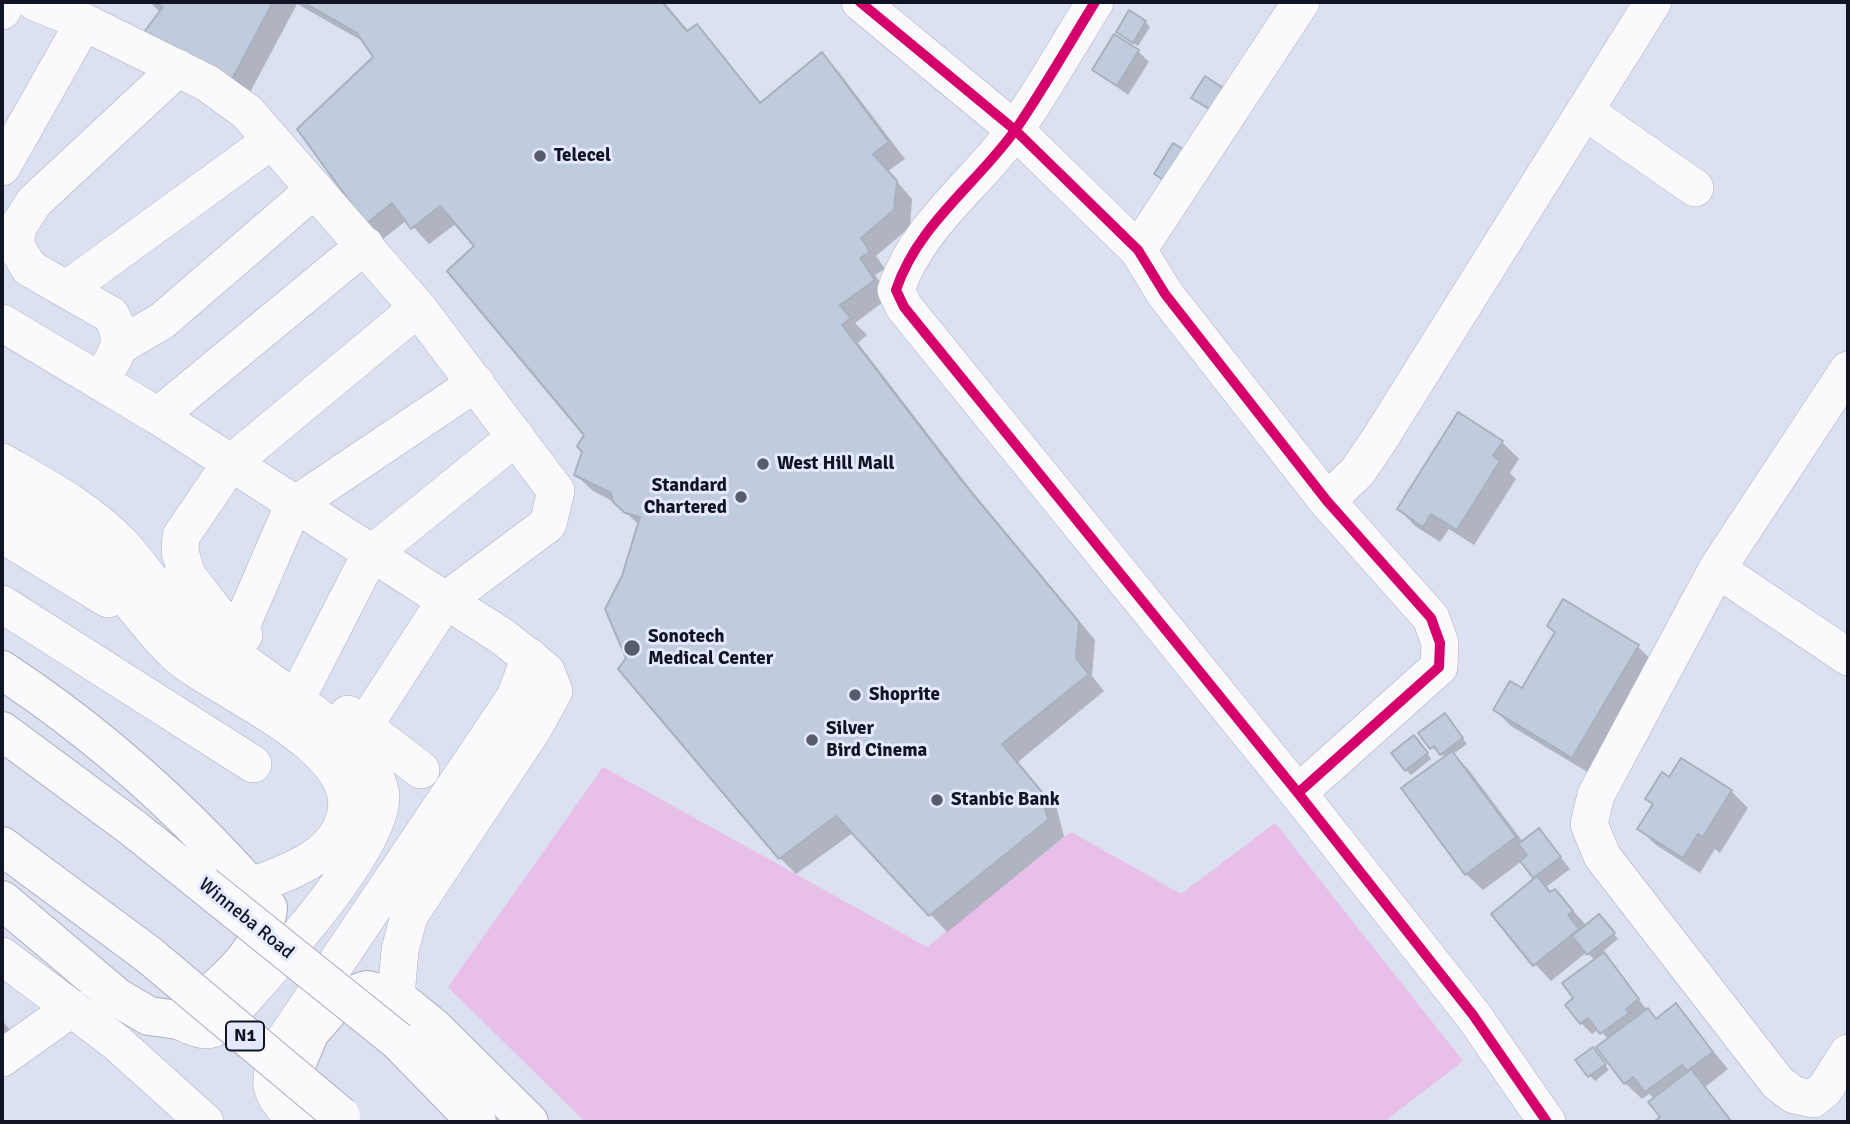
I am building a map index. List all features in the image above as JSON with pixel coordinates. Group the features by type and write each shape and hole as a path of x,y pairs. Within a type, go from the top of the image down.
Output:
{"highway":[{"path":"2,670 44,697 161,793 252,886 268,908 266,925 261,936 232,973 178,1020 149,1016 118,998 2,900"},
{"name":"Winneba Road","path":"2,731 134,828 398,1041 477,1122"},
{"name":"N1","path":"2,846 149,955 344,1119"},
{"path":"297,1122 292,1075 310,1032 338,1000 367,990 396,997 432,1026 530,1122"}],"street":[{"path":"2,11 7,2"},
{"path":"35,2 84,22 228,95 272,140 365,245 476,383 556,491 548,524 445,601 364,726"},
{"path":"860,2 1015,130 1138,250 1165,294 1327,501 1431,618 1440,643 1439,667 1298,793"},
{"path":"1095,2 1015,130 919,241 903,269 896,290 904,307 1298,793 1474,1015 1547,1122"},
{"path":"1138,250 1301,2"},
{"path":"1327,501 1358,471 1379,440 1653,2"},
{"path":"2,167 12,127 84,22"},
{"path":"121,345 119,328 111,315 30,268 19,255 15,244 18,227 34,202 178,68"},
{"path":"1586,112 1695,188"},
{"path":"67,289 272,140"},
{"path":"100,381 121,345 162,321 315,189"},
{"path":"158,416 365,245"},
{"path":"418,309 230,464 181,536 180,552 187,575 216,613 421,770"},
{"path":"2,323 158,416 293,506 445,601 530,657 546,671 554,691 533,729 409,916 400,950 396,997"},
{"path":"1848,370 1717,569 1596,795 1589,824 1602,856 1778,1083 1794,1095 1813,1099 1825,1089 1848,1053"},
{"path":"239,631 293,506 476,383"},
{"path":"305,681 370,555 516,437"},
{"path":"2,462 97,523 122,545 162,596 187,619 242,664 324,722 367,760 381,794 375,828 336,888 223,1023 214,1031 202,1031 178,1020"},
{"path":"2,500 70,541 114,583 176,654 245,698 314,749 338,772 348,801 344,827 321,853 299,869 252,886"},
{"path":"2,534 155,631"},
{"path":"1717,569 1848,657"},
{"path":"2,604 253,764"},
{"path":"297,1122 272,1093 271,1078 281,1045 514,697 530,657"},
{"path":"2,956 72,1008 205,1122"},
{"path":"2,1058 72,1008"}],"shaded area":[{"path":"603,767 927,947 1071,832 1181,894 1275,823 1463,1061 1384,1122 585,1122 448,987"}],"building":[{"path":"153,2 273,2 229,85 141,36 163,7"},
{"name":"West Hill Mall","path":"303,2 662,2 687,31 697,24 760,103 822,52 889,142 873,154 897,181 894,210 861,238 870,252 860,258 875,280 840,305 851,318 842,325 958,476 1079,622 1076,658 1089,674 1002,744 1041,791 1048,820 929,916 836,816 779,859 618,669 626,658 605,609 622,576 640,517 625,513 613,502 611,493 574,475 582,452 577,446 584,435 447,271 474,246 440,206 411,229 392,203 366,224 297,129 373,57 357,33"},
{"path":"1129,10 1146,21 1133,43 1116,32"},
{"path":"1114,34 1139,50 1117,86 1092,70"},
{"path":"1205,76 1228,91 1214,112 1191,98"},
{"path":"1173,143 1189,153 1170,184 1154,174"},
{"path":"1458,412 1503,441 1493,456 1500,461 1457,530 1431,514 1423,527 1397,509"},
{"path":"1563,599 1639,645 1572,758 1493,710 1510,681 1522,688 1555,632 1547,626"},
{"path":"1445,713 1463,738 1440,755 1434,746 1430,749 1418,733"},
{"path":"1414,735 1428,753 1405,771 1391,753"},
{"path":"1452,751 1516,837 1465,875 1401,788"},
{"path":"1681,758 1732,790 1703,837 1698,834 1683,858 1637,829 1653,804 1645,799 1662,772 1669,777"},
{"path":"1539,828 1561,857 1533,878 1520,861 1527,855 1518,844"},
{"path":"1537,876 1550,892 1555,889 1573,911 1568,915 1579,929 1533,966 1491,914"},
{"path":"1599,914 1615,933 1587,955 1572,936"},
{"path":"1604,952 1639,999 1626,1009 1629,1013 1600,1034 1588,1018 1580,1024 1565,1005 1573,998 1562,983"},
{"path":"1676,1003 1713,1052 1687,1071 1682,1065 1645,1092 1633,1077 1624,1084 1596,1047 1648,1008 1656,1019"},
{"path":"1593,1047 1606,1064 1588,1077 1575,1060"},
{"path":"1691,1069 1731,1121 1654,1122 1660,1117 1648,1102"}],"cycle path":[{"path":"860,2 1015,130 1138,250 1165,294 1327,501 1431,618 1440,643 1439,667 1298,793"},
{"path":"1095,2 1016,129 933,225 906,266 896,290 904,307 1298,793 1473,1015 1547,1122"}],"place":[{"name":"Telecel","path":"540,156"},
{"name":"West Hill Mall","path":"763,464"},
{"name":"Standard Chartered","path":"741,497"},
{"name":"Sonotech Medical Center","path":"632,648"},
{"name":"Shoprite","path":"855,695"},
{"name":"Silver Bird Cinema","path":"812,740"},
{"name":"Stanbic Bank","path":"937,800"}]}
